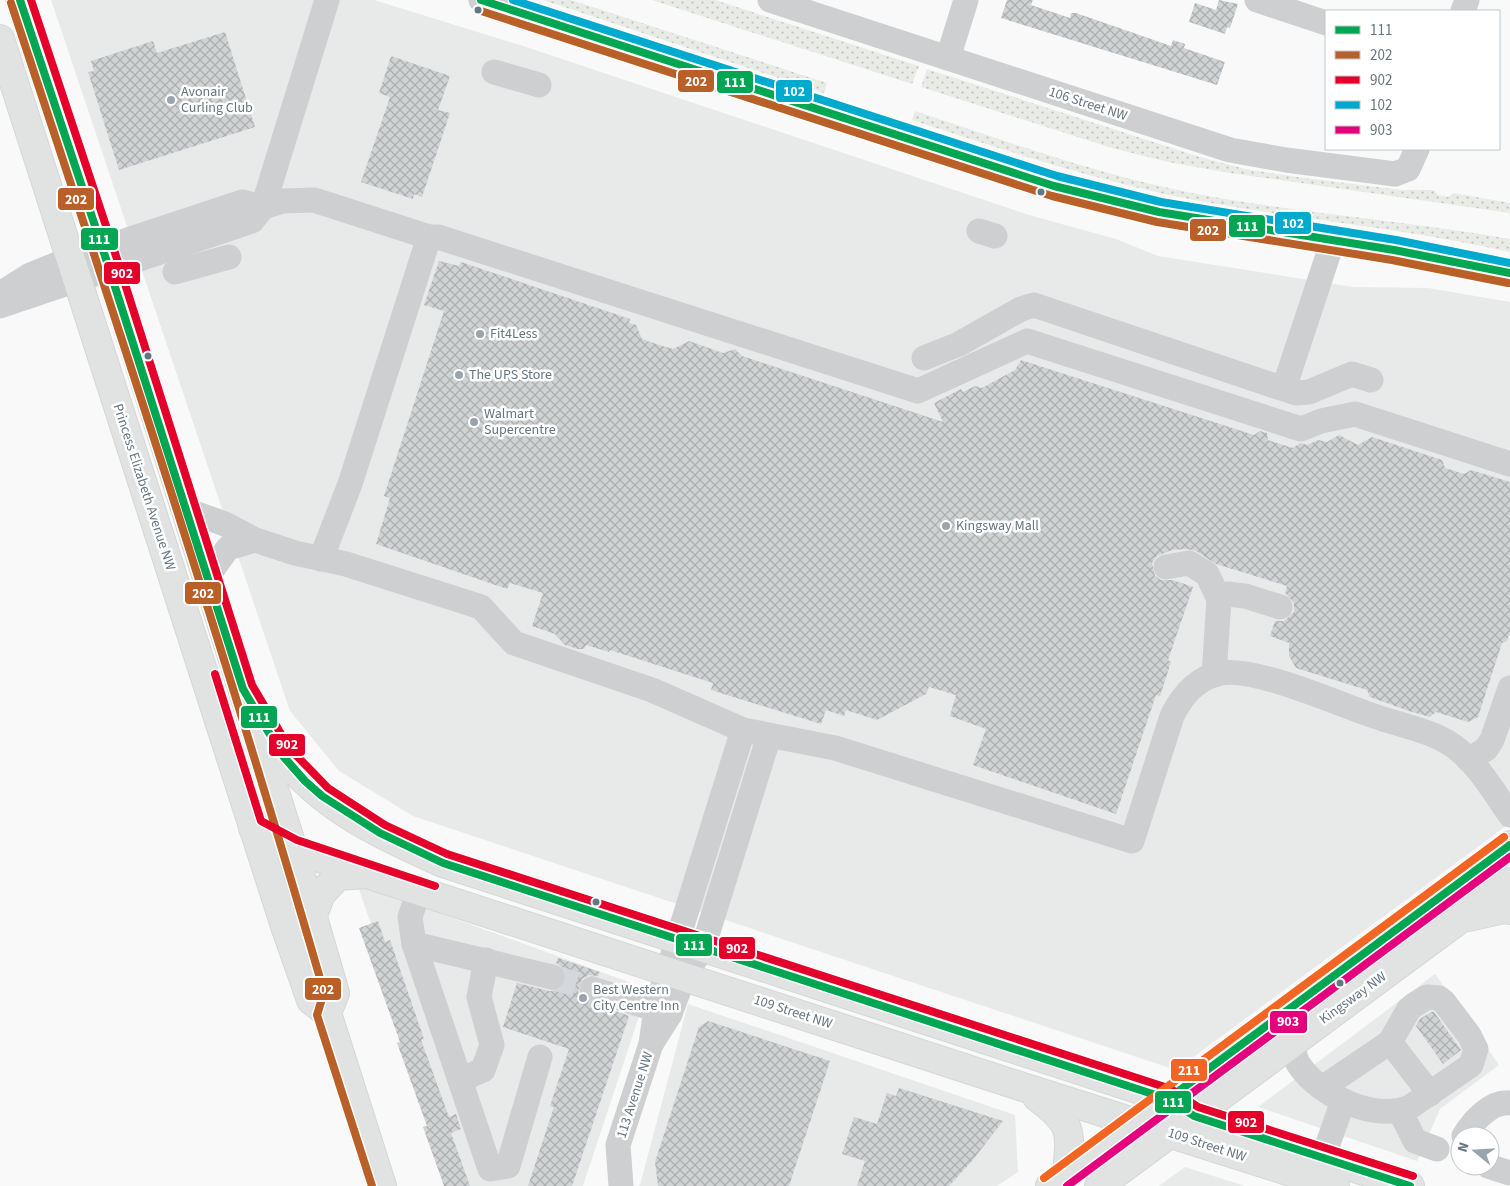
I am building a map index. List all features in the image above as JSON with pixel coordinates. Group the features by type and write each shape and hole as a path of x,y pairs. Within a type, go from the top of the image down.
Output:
{"main road":[{"path":"20,0 106,258 294,848 336,992 327,1013"},
{"name":"Princess Elizabeth Avenue NW","path":"0,40 253,828 311,1000 327,1013 382,1186"},
{"name":"109 Street NW","path":"242,688 266,732 304,781 341,812 395,842 443,863 1168,1099 1194,1116 1410,1186"},
{"name":"109 Street NW","path":"253,828 294,848 367,874 1170,1133 1291,1179 1336,1186"},
{"name":"Kingsway NW","path":"1058,1180 1510,845"},
{"path":"313,915 321,894 338,876 367,874"},
{"name":"Kingsway NW","path":"1099,1186 1510,882"},
{"path":"1460,919 1504,909 1510,910"},
{"path":"1026,1088 1065,1122 1070,1134 1058,1180"}],"street":[{"path":"106,258 224,230 252,221 260,211 328,0"},
{"path":"481,0 1054,186 1159,212 1325,239 1510,273"},
{"name":"106 Street NW","path":"770,0 1230,150 1286,160 1395,174 1404,172 1414,157"},
{"path":"948,58 966,0"},
{"path":"1257,0 1325,23"},
{"path":"494,72 538,85"},
{"path":"260,211 283,201 314,200 429,237 438,237 918,391 1027,341 1301,429 1321,421 1355,414 1510,464"},
{"path":"0,306 74,269 106,258 242,202 260,211"},
{"path":"175,272 231,258 239,242 235,235 224,230"},
{"path":"320,559 350,484 429,237"},
{"path":"1275,386 1325,239"},
{"path":"0,294 30,275 74,269"},
{"path":"924,358 959,344 1021,309 1034,306 1296,393 1309,392 1352,374 1372,380"},
{"path":"186,510 225,524 255,540 320,559 346,564 482,607 514,643 652,690 744,730 835,748 870,758 1132,841 1175,710 1181,698 1194,685 1214,676 1242,673 1288,686 1452,745 1469,760 1510,816"},
{"path":"207,577 228,548 255,540"},
{"path":"1166,567 1189,562 1207,574 1219,600 1214,676"},
{"path":"1219,600 1227,594 1246,596 1280,607"},
{"path":"1469,760 1486,749 1492,740 1510,688"},
{"name":"113 Avenue NW","path":"620,1181 618,1145 676,974 677,939 744,730"},
{"name":"113 Avenue NW","path":"676,974 703,948 770,736"},
{"path":"419,890 410,917 414,944 490,1169 508,1166 540,1057"},
{"path":"414,944 552,977"},
{"path":"460,1080 484,1070 492,1045 479,997 486,960"},
{"path":"592,989 663,1011"},
{"path":"1289,1008 1298,1064 1322,1088 1343,1101 1380,1112 1400,1111 1430,1094 1470,1065 1476,1049 1469,1035 1444,1002 1439,998 1427,997 1409,1008 1390,1042 1322,1088"},
{"path":"1390,1042 1430,1094"},
{"path":"1323,1158 1343,1101"},
{"path":"1472,1126 1484,1112 1500,1103 1510,1102"},
{"path":"1400,1111 1415,1141 1437,1149"}],"shaded area":[{"name":"Kingsway Mall","path":"51,0 374,0 523,46 1029,215 1116,239 1158,256 1353,287 1428,288 1510,302 1510,823 1176,1070 413,816 339,771 290,711"},
{"path":"543,0 571,0 827,83 824,93"},
{"path":"652,0 715,0 919,66 912,84"},
{"path":"927,69 1200,157 1245,169 1401,190 1434,190 1438,195 1448,197 1454,193 1510,203 1510,213 1224,172 1168,162 1112,148 921,87"},
{"path":"915,111 1050,156 1118,176 1187,192 1268,206 1470,232 1510,239 1510,252 1430,236 1189,199 1119,183 1049,164 912,120"},
{"path":"357,883 648,989 583,1186 459,1186"},
{"path":"1435,974 1499,1065 1440,1109 1417,1161 1258,1107"},
{"path":"688,1004 1015,1115 1018,1172 997,1186 638,1186 640,1185"},
{"path":"1185,1167 1245,1186 1159,1186"}],"building":[{"path":"1007,0 1033,0 1031,5 1070,18 1071,13 1076,13 1171,46 1173,40 1185,44 1184,48 1225,62 1217,85 1001,18"},
{"path":"1219,0 1238,4 1230,28 1227,27 1225,34 1189,22 1195,3 1216,10"},
{"name":"Avonair Curling Club","path":"225,32 255,127 119,170 88,72 94,71 91,61 153,41 157,53"},
{"path":"391,56 450,76 438,110 450,113 422,197 414,194 413,199 361,182 390,97 379,93"},
{"name":"Kingsway Mall","path":"439,261 459,266 461,262 630,319 629,323 636,325 642,339 656,344 673,349 689,341 723,353 735,349 742,356 943,422 934,403 961,389 963,392 975,386 982,388 1015,370 1021,360 1254,435 1260,431 1267,433 1268,440 1293,448 1300,443 1307,445 1318,440 1327,442 1339,435 1358,445 1372,437 1442,460 1445,468 1464,474 1471,470 1510,482 1510,632 1507,641 1502,643 1478,717 1468,722 1436,712 1430,717 1370,697 1367,690 1296,668 1289,656 1289,643 1270,636 1275,621 1284,621 1294,612 1294,603 1285,593 1287,586 1216,564 1196,551 1187,549 1172,550 1157,556 1152,563 1155,576 1161,580 1173,580 1193,587 1168,660 1171,662 1160,696 1156,695 1116,814 973,765 986,729 950,716 956,695 929,687 926,694 877,720 846,710 844,716 826,710 821,724 711,690 713,683 610,650 609,652 586,645 584,649 578,649 565,645 555,634 532,626 543,593 510,583 507,589 376,544 390,498 384,496 444,311 424,305"},
{"path":"378,921 385,942 390,940 424,1039 421,1040 449,1117 456,1114 461,1129 451,1133 470,1186 444,1186 423,1127 427,1126 397,1043 400,1042 359,928"},
{"path":"558,958 600,972 598,976 589,975 582,979 578,992 582,999 629,1016 572,1186 528,1186 554,1107 550,1106 569,1049 503,1027 517,983 549,991 557,991 563,986 566,973 556,963"},
{"path":"1434,1012 1461,1050 1443,1064 1416,1026 1420,1019"},
{"path":"708,1021 830,1061 789,1186 658,1186 655,1162 699,1027"},
{"path":"899,1088 1003,1121 972,1161 949,1186 857,1186 865,1161 842,1154 854,1117 877,1124 887,1093 896,1096"}],"tunnel":[{"path":"552,977 592,989"}],"transit line":[{"name":"111","path":"20,0 109,268 243,689 282,755 305,781 322,796 380,833 443,863 1168,1099 1194,1116 1410,1186"},
{"name":"902","path":"31,0 119,265 252,685 290,749 328,788 385,825 447,854 1171,1089 1198,1107 1413,1176"},
{"name":"111","path":"481,0 1054,186 1159,212 1394,250 1510,273"},
{"name":"102","path":"513,0 1057,176 1161,202 1396,240 1510,263"},
{"name":"202","path":"11,3 133,373 250,744 324,992 317,1015 372,1186"},
{"name":"202","path":"478,10 1052,196 1157,222 1392,260 1508,283"},
{"name":"902","path":"215,674 261,821 297,840 435,886"},
{"name":"211","path":"1044,1178 1504,837"},
{"name":"111","path":"1168,1099 1510,845"},
{"name":"903","path":"1067,1186 1510,857"}],"place":[{"name":"Avonair Curling Club","path":"171,100"},
{"name":"Fit4Less","path":"480,334"},
{"name":"The UPS Store","path":"459,375"},
{"name":"Walmart Supercentre","path":"474,422"},
{"name":"Kingsway Mall","path":"946,526"},
{"name":"Best Western City Centre Inn","path":"583,998"}]}
